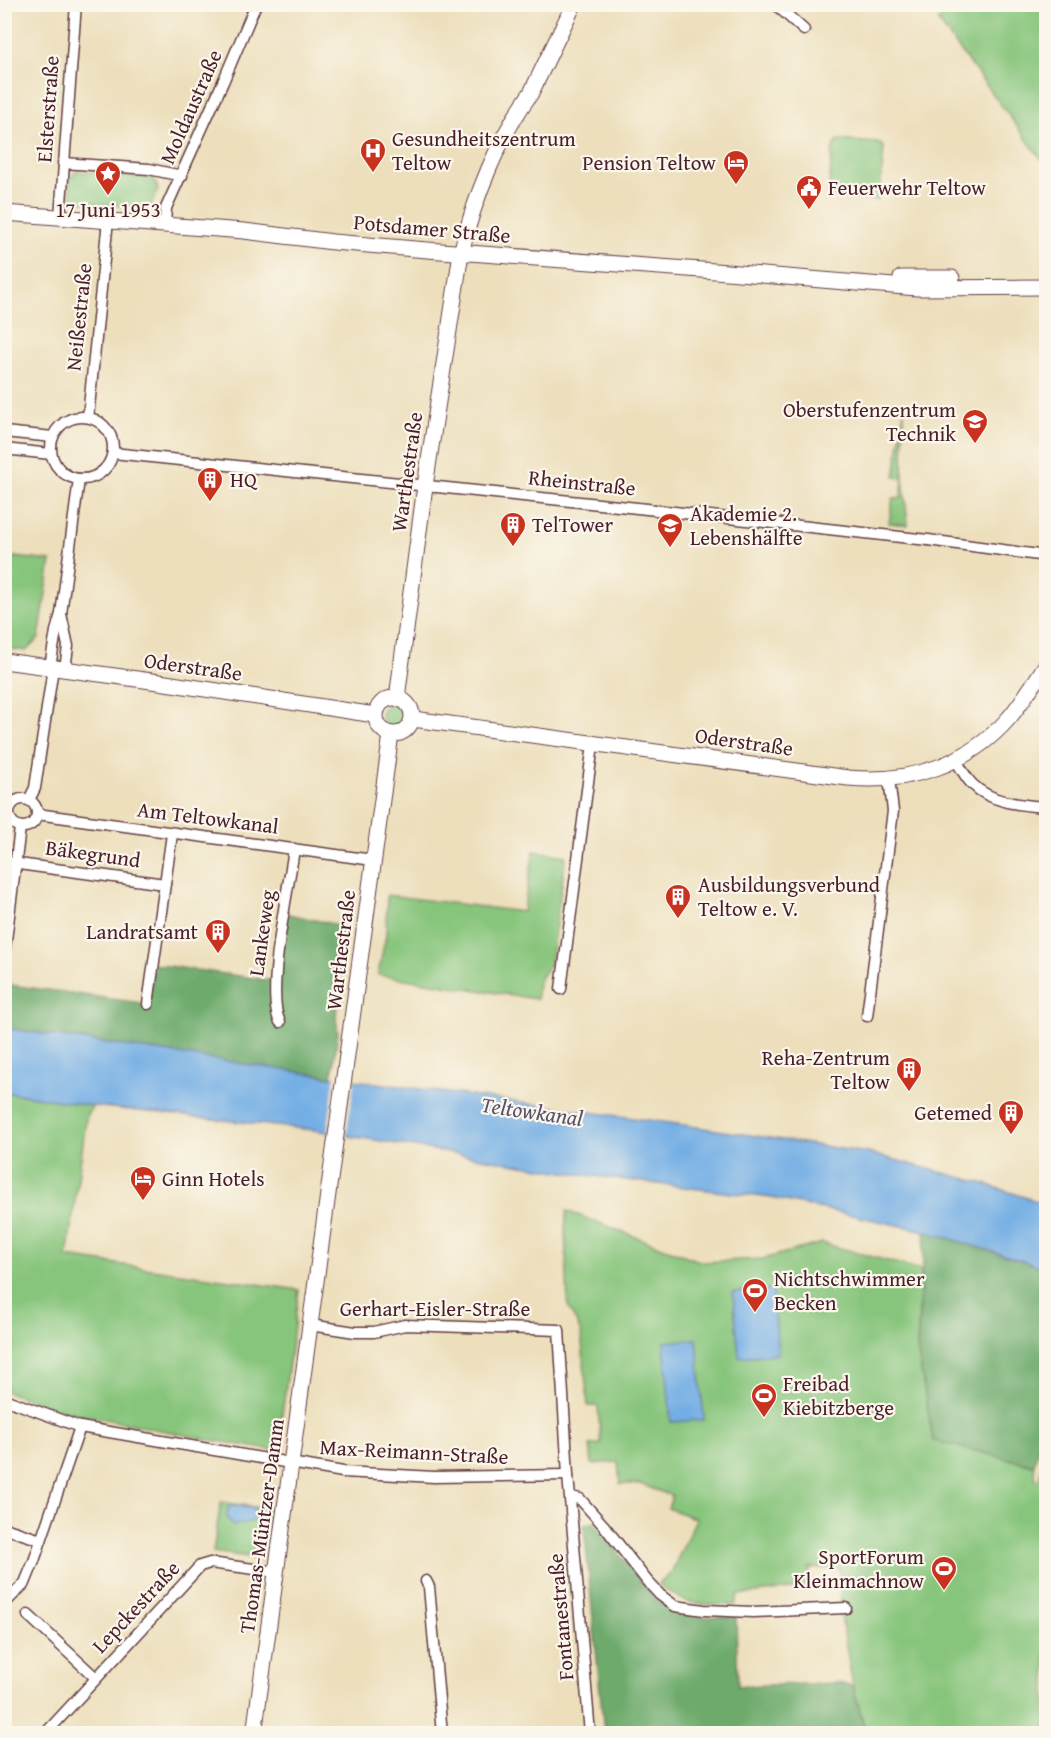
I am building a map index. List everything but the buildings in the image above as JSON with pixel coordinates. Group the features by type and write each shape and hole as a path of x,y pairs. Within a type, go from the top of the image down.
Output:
{"street":[{"name":"Elsterstraße","path":"60,217 76,4"},
{"name":"Moldaustraße","path":"165,225 166,208 256,4"},
{"name":"Warthestraße","path":"398,698 425,486 461,253 470,219 494,159 531,93 574,4"},
{"path":"775,4 804,30"},
{"path":"63,163 149,169 182,176"},
{"name":"Potsdamer Straße","path":"4,213 244,231 333,242 461,253 856,283 927,288 1047,287"},
{"name":"Neißestraße","path":"88,417 108,220"},
{"name":"Potsdamer Straße","path":"856,283 904,277 1047,277"},
{"path":"88,417 101,423 110,433 113,453 107,467 101,473 87,479 79,479 64,474 54,462 51,454 53,437 63,423 71,419 88,417"},
{"path":"4,432 53,437"},
{"path":"4,449 51,454"},
{"name":"Rheinstraße","path":"113,453 928,540 1047,556"},
{"path":"29,800 35,788 56,668 68,646 61,614 79,479"},
{"name":"Oderstraße","path":"4,661 375,715"},
{"name":"Oderstraße","path":"413,719 848,778 889,779 933,770 956,760 977,746 1008,719 1047,665"},
{"path":"398,698 411,708 413,719 403,732 391,734 381,729 375,715 381,703 398,698"},
{"name":"Warthestraße","path":"310,1325 391,734"},
{"path":"561,988 593,744"},
{"path":"956,760 969,782 981,792 999,800 1047,807"},
{"path":"867,1016 893,811 889,779"},
{"path":"29,800 35,806 38,814 34,823 20,828 10,821 7,807 15,801 29,800"},
{"name":"Am Teltowkanal","path":"38,814 373,860"},
{"path":"4,956 10,862 20,828"},
{"name":"Bäkegrund","path":"148,1004 172,834"},
{"name":"Lankeweg","path":"280,1022 275,1014 275,981 294,849"},
{"name":"Bäkegrund","path":"10,862 165,884"},
{"name":"Gerhart-Eisler-Straße","path":"310,1325 355,1332 374,1332 405,1325 559,1330"},
{"name":"Thomas-Müntzer-Damm","path":"254,1734 310,1325"},
{"name":"Fontanestraße","path":"559,1330 568,1475 590,1734"},
{"name":"Max-Reimann-Straße","path":"4,1399 80,1427 343,1472 434,1477 568,1475"},
{"path":"4,1604 25,1583 80,1427"},
{"path":"571,1497 580,1499 647,1581 675,1606 704,1610 753,1611 846,1608"},
{"path":"4,1528 41,1540"},
{"name":"Lepckestraße","path":"45,1734 200,1566 210,1563 276,1572"},
{"path":"426,1581 429,1587 442,1734"},
{"name":"Lepckestraße","path":"28,1615 96,1678"}],"green space":[{"path":"957,5 1046,5 1046,165 938,21 947,10"},
{"path":"838,140 879,143 884,147 880,194 877,200 828,194 833,147"},
{"path":"76,171 154,178 158,190 150,207 72,201 69,181"},
{"path":"904,411 903,477 908,525 889,523 893,498 901,498 903,478 895,477"},
{"path":"5,556 51,561 39,638 26,651 5,648"},
{"path":"394,703 403,707 407,716 403,725 394,729 385,725 381,716 385,707"},
{"path":"534,851 566,856 550,965 539,981 537,999 378,975 386,935 387,895 523,912"},
{"path":"284,913 343,926 336,1018 338,1032 332,1077 5,1028 4,984 148,1004 154,964 274,981"},
{"path":"4,1092 93,1106 87,1114 67,1257 299,1290 277,1451 54,1409 5,1391"},
{"name":"Freibad Kiebitzberge","path":"567,1211 702,1262 763,1259 822,1243 921,1270 917,1347 933,1440 1034,1465 1036,1481 1039,1481 1046,1447 1046,1733 866,1733 853,1686 841,1616 840,1569 809,1568 811,1587 738,1595 735,1605 686,1601 659,1584 671,1573 696,1519 668,1508 672,1496 640,1484 620,1484 618,1462 592,1464 590,1445 601,1444 598,1406 588,1406 581,1332 568,1306 565,1227"},
{"path":"925,1231 1046,1268 1046,1432 1040,1442 1034,1465 933,1441 917,1347"},
{"path":"221,1502 269,1509 262,1559 213,1552"},
{"path":"594,1522 654,1598 676,1611 697,1617 736,1617 738,1686 838,1683 853,1686 866,1733 604,1733 584,1525"}],"water":[{"name":"Teltowkanal","path":"4,1028 868,1153 982,1183 1046,1204 1046,1268 925,1231 772,1198 570,1173 314,1130 93,1106 5,1092"},
{"name":"Nichtschwimmer Becken","path":"773,1289 778,1354 739,1357 733,1292"},
{"path":"697,1339 704,1420 671,1422 664,1342"},
{"path":"234,1505 255,1509 256,1520 233,1526 227,1517 228,1507"}],"pier":[{"path":"335,1074 355,1077 346,1138 327,1135"}],"place":[{"name":"Gesundheitszentrum Teltow","path":"373,174"},
{"name":"Pension Teltow","path":"736,186"},
{"name":"17 Juni 1953","path":"108,197"},
{"name":"Feuerwehr Teltow","path":"809,211"},
{"name":"Oberstufenzentrum Technik","path":"975,445"},
{"name":"HQ","path":"210,503"},
{"name":"TelTower","path":"513,548"},
{"name":"Akademie 2. Lebenshälfte","path":"670,549"},
{"name":"Ausbildungsverbund Teltow e. V.","path":"678,920"},
{"name":"Landratsamt","path":"218,955"},
{"name":"Reha-Zentrum Teltow","path":"909,1093"},
{"name":"Getemed","path":"1011,1136"},
{"name":"Ginn Hotels","path":"143,1202"},
{"name":"Nichtschwimmer Becken","path":"755,1314"},
{"name":"Freibad Kiebitzberge","path":"764,1419"},
{"name":"SportForum Kleinmachnow","path":"944,1592"}]}
